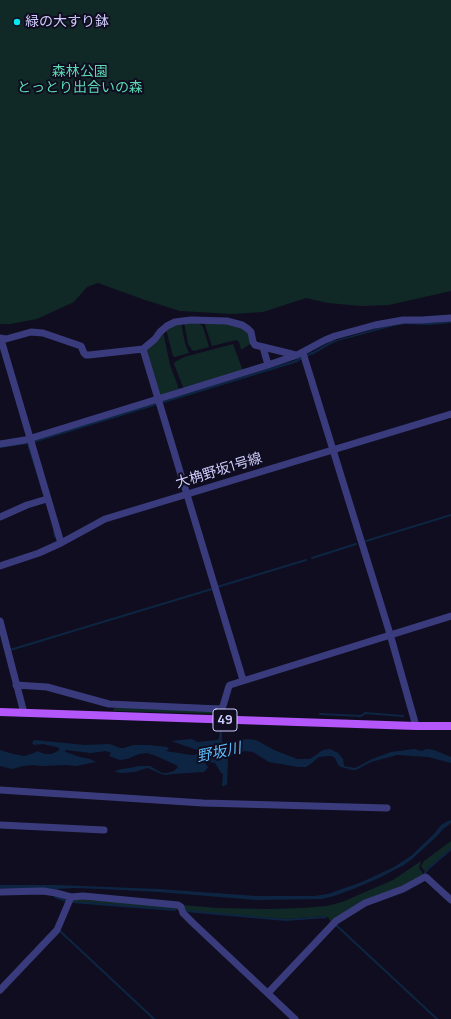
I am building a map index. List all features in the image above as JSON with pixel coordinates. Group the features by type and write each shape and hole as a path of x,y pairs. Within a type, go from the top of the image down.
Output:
{"main road":[{"name":"49","path":"0,712 451,726"}],"street":[{"path":"0,444 25,440 268,365 300,354 335,336 392,321 451,318"},
{"path":"61,543 1,341 31,332 43,333 81,346 86,355 143,349 167,326 175,322 191,320 227,321 242,325 248,329 251,332 253,342 255,344 300,354"},
{"path":"263,347 268,365"},
{"path":"143,349 243,680"},
{"path":"300,354 333,450 390,634 416,726"},
{"name":"大桷野坂1号線","path":"0,566 39,554 105,519 451,414"},
{"path":"0,517 47,498"},
{"path":"16,685 46,687 109,704 221,709 224,706 230,684 451,616"},
{"path":"0,621 24,713"},
{"path":"0,790 203,803 386,808"},
{"path":"0,825 104,830"},
{"path":"268,993 336,921 365,903 403,889 425,877 451,900"},
{"path":"0,892 43,891 71,897 83,896 178,905 181,907 183,913 295,1019"},
{"path":"0,990 57,930 71,897"}],"green space":[{"name":"森林公園 とっとり出合いの森","path":"0,0 451,0 451,291 389,305 361,306 328,303 306,298 263,312 232,314 180,311 98,283 87,287 74,302 37,319 10,324 0,324"},
{"path":"197,321 203,327 209,347 194,351 188,344 184,322"},
{"path":"204,322 226,322 247,330 252,343 241,350 239,342 236,340 212,346"},
{"path":"181,323 185,343 189,353 175,357 173,356 166,329"},
{"path":"163,331 170,365 179,389 160,396 145,350"},
{"path":"233,344 243,371 185,388 183,387 174,364 175,362 184,357"},
{"path":"225,705 223,714 113,711 114,708"},
{"path":"451,841 451,849 425,872 421,866 424,861"},
{"path":"421,861 419,868 424,875 332,922 329,918 324,916 286,919 184,911 181,905 218,908 267,909 327,906 342,902 393,880"},
{"path":"73,899 175,906 180,910 71,902"}],"water":[{"path":"451,321 451,323 430,325 405,324 394,326 338,341 312,355 311,353 330,342 393,324 405,322 430,323"},
{"path":"299,358 300,359 298,362 33,443 45,498 27,444 0,448 211,386"},
{"name":"野坂川","path":"222,724 224,724 222,729 222,742 247,739 256,740 274,750 297,759 310,759 323,750 330,749 338,753 343,759 344,766 355,768 372,759 391,752 414,749 422,751 426,749 434,750 451,757 451,763 428,757 397,755 371,762 356,770 352,770 341,767 338,765 335,758 327,756 319,757 306,767 298,767 269,762 253,752 245,751 228,758 227,784 224,786 222,786 223,774 215,763 209,762 205,763 208,767 204,772 166,775 147,768 135,772 115,772 117,770 140,766 150,766 162,773 167,773 174,771 178,767 147,753 120,760 109,756 111,753 106,751 90,753 66,750 66,752 96,762 76,766 34,765 12,769 0,766 0,750 24,756 37,751 45,754 51,754 59,750 59,748 43,744 34,745 32,743 34,740 85,745 110,744 120,748 133,745 149,745 167,747 169,749 166,751 194,755 200,751 171,741 192,739 197,742 217,740 219,738"},
{"path":"451,820 451,823 404,865 353,889 322,899 256,900 102,889 0,888 0,885 56,885 159,889 256,896 314,896 328,894 362,882 394,867 411,856 434,834 441,825"}],"waterway":[{"path":"298,360 312,353"},
{"path":"366,541 451,515"},
{"path":"54,531 55,537"},
{"path":"312,558 356,544"},
{"path":"217,587 306,560"},
{"path":"10,650 212,589"},
{"path":"320,714 361,716 365,713 403,716"},
{"path":"425,873 451,849"},
{"path":"55,897 66,901"},
{"path":"72,902 175,910"},
{"path":"186,911 286,920 325,918"},
{"path":"336,925 437,1019"},
{"path":"60,931 154,1019"}],"place":[{"name":"緑の大すり鉢","path":"17,22"}]}
